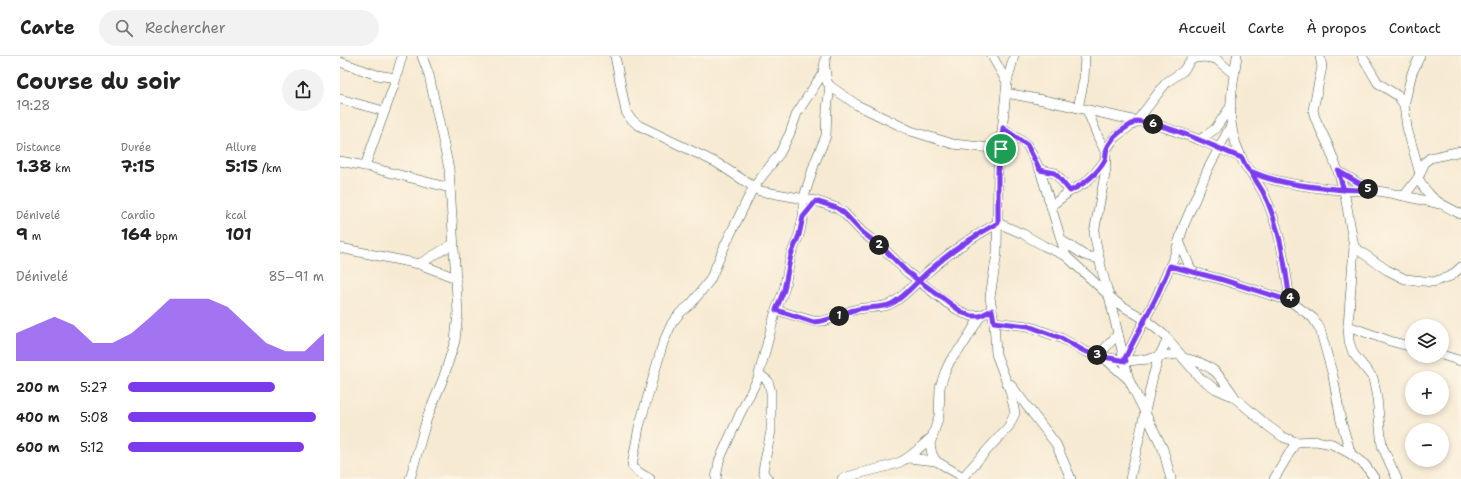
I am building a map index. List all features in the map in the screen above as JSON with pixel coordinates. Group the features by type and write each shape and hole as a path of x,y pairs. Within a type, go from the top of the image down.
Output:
{"street":[{"path":"365,166 396,78 402,56"},
{"path":"410,479 427,418 443,379 455,341 458,313 449,169 429,75 422,56"},
{"path":"615,56 626,112 638,125 727,168 753,188 760,191 803,200 816,201 837,208 844,213 862,232 884,249 907,272 947,303 963,313 972,316 980,316 992,310"},
{"path":"992,56 1007,82"},
{"path":"980,316 965,342 950,361 945,372 940,387 939,416 930,444 932,454 936,460 962,478 1009,426 1015,413 996,354 994,322 990,297 997,253 998,170 1007,82 1014,56"},
{"path":"1085,56 1083,109 1106,155 1106,169 1094,233 1100,263 1129,380 1163,449 1171,479"},
{"path":"1237,56 1230,106 1230,127 1235,145 1244,165 1250,171 1263,192 1277,231 1285,261 1290,301"},
{"path":"1320,56 1322,67 1313,110 1338,171 1344,190 1354,247 1348,326 1349,340 1353,353 1373,378 1377,398 1382,446 1397,479"},
{"path":"1362,56 1378,83 1398,96 1404,105"},
{"path":"1420,56 1412,74 1404,105 1407,128 1419,176 1424,189 1433,199 1461,214"},
{"path":"1051,206 1070,191 1086,183 1095,173 1115,137 1137,121 1167,82 1180,74 1191,60 1205,57 1216,59 1234,74"},
{"path":"716,479 719,461 759,374 776,310 784,290 791,255 799,235 803,217 803,200 815,162 826,136 827,109 825,59"},
{"path":"340,62 377,75 396,78"},
{"path":"650,479 633,468 632,465 639,427 663,343 676,318 691,304 710,280 753,188 780,153 797,114 825,82"},
{"path":"825,82 857,105 911,131 953,144 1001,149"},
{"path":"1006,93 1155,124 1200,140 1242,158"},
{"path":"340,99 384,111"},
{"path":"1200,140 1215,129 1230,106"},
{"path":"1125,359 1156,298 1170,266 1184,225 1208,169 1230,127"},
{"path":"1003,128 1027,145 1040,170 1066,256"},
{"path":"1404,196 1430,158 1461,151"},
{"path":"340,161 450,188"},
{"path":"1040,170 1055,173 1070,191"},
{"path":"1250,171 1266,178 1300,185 1344,190 1371,190 1440,204"},
{"path":"1338,171 1371,190"},
{"path":"1086,183 1102,188"},
{"path":"808,184 816,201"},
{"path":"803,217 816,201"},
{"path":"998,223 1066,256 1116,302 1144,319 1168,339 1200,378 1216,389 1234,397"},
{"path":"776,310 813,322 819,322 854,310 890,304 899,299 930,269 961,246 998,223"},
{"path":"1061,240 1084,255 1100,263"},
{"path":"1179,241 1192,272"},
{"path":"419,264 453,244"},
{"path":"1354,247 1387,270 1405,279 1433,282 1450,276 1461,267"},
{"path":"340,248 419,264 456,278"},
{"path":"1088,275 1100,263"},
{"path":"1170,266 1220,279 1290,301 1313,318 1320,328 1341,421 1351,454"},
{"path":"994,322 1028,326 1042,330 1084,351 1101,356 1125,359 1150,359 1159,356 1181,356 1200,361 1211,368 1234,397 1283,437 1296,442 1332,444 1351,454 1365,465 1375,479"},
{"path":"1348,326 1405,345"},
{"path":"1101,356 1118,334"},
{"path":"1130,479 1144,411 1159,356 1168,339"},
{"path":"1101,356 1129,380"},
{"path":"1449,357 1461,360"},
{"path":"759,374 768,381 771,392 771,431 763,470 768,479"},
{"path":"1004,377 1056,444 1071,479"},
{"path":"842,479 853,474 867,472 908,458 932,437"},
{"path":"1274,479 1296,442"},
{"path":"908,458 936,460"}],"route":[{"path":"1001,149 998,170 998,223 976,235 930,269 918,280 899,299 890,304 854,310 819,322 813,322 776,310 784,290 791,255 799,235 803,217 816,201 837,208 844,213 862,232 884,249 907,272 918,280 947,303 963,313 972,316 980,316 992,310 994,322 1028,326 1042,330 1061,338 1084,351 1098,356 1126,361 1125,358 1156,298 1170,266 1220,279 1290,301 1285,261 1277,231 1263,192 1250,171 1266,178 1300,185 1344,190 1371,190 1338,171 1344,190 1300,185 1266,178 1250,171 1244,165 1242,158 1200,140 1155,124 1137,121 1126,128 1110,143 1105,151 1106,159 1086,183 1070,191 1055,173 1040,170 1027,145 1003,128 1001,149"}]}
